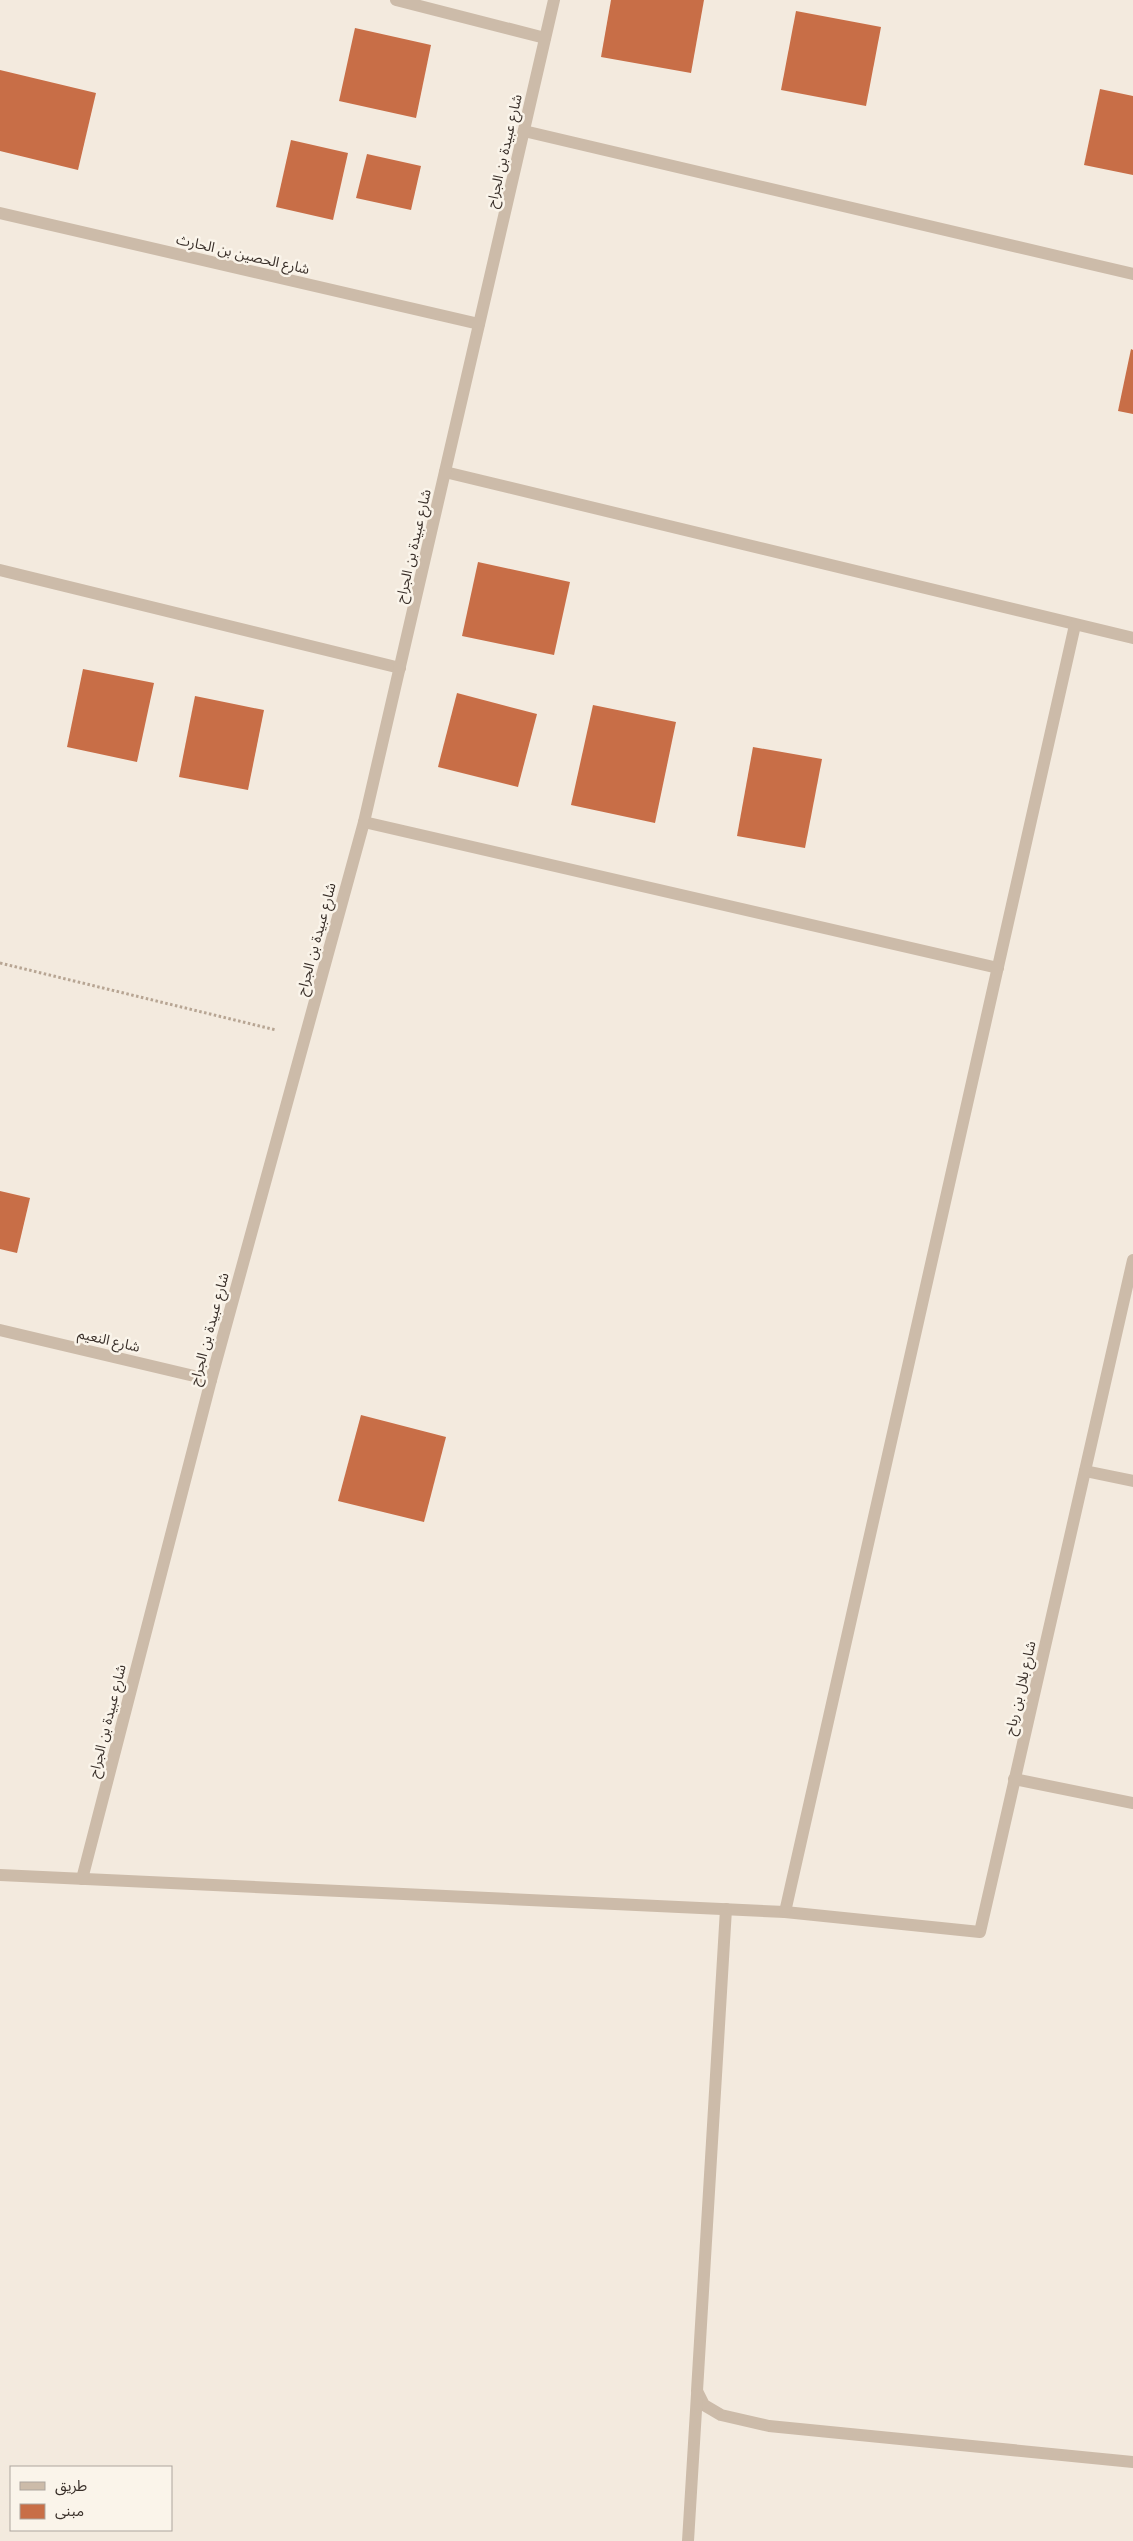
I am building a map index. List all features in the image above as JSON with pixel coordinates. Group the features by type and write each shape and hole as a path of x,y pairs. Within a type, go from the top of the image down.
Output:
{"street":[{"path":"396,0 545,38"},
{"name":"شارع عبيدة بن الجراح","path":"82,1879 211,1380 364,822 554,0"},
{"path":"524,130 1133,274"},
{"name":"شارع الحصين بن الحارث","path":"0,213 479,324"},
{"path":"445,472 1133,638"},
{"path":"0,570 400,668"},
{"path":"0,1875 785,1912 1075,625"},
{"path":"364,822 998,968"},
{"name":"شارع بلال بن رباح","path":"785,1912 980,1932 1133,1260"},
{"name":"شارع النعيم","path":"0,1330 211,1380"},
{"path":"1085,1471 1133,1481"},
{"path":"1014,1779 1133,1803"},
{"path":"688,2541 726,1909"},
{"path":"725,1929 697,2392 704,2406 721,2414 769,2426 1133,2462"}],"path":[{"path":"0,963 305,1037"}],"building":[{"path":"611,0 704,0 691,73 601,57"},
{"path":"796,11 881,27 866,106 781,90"},
{"path":"355,28 431,45 416,118 339,101"},
{"path":"0,70 96,93 78,170 0,151"},
{"path":"1100,89 1133,96 1133,175 1084,165"},
{"path":"291,140 348,153 333,220 276,207"},
{"path":"367,154 421,166 411,210 356,198"},
{"path":"1131,349 1133,350 1133,414 1118,411"},
{"path":"478,562 570,582 554,655 462,636"},
{"path":"83,669 154,683 137,762 67,747"},
{"path":"457,693 537,714 518,787 438,767"},
{"path":"195,696 264,710 248,790 179,777"},
{"path":"593,705 676,722 655,823 571,805"},
{"path":"753,747 822,759 805,848 737,836"},
{"path":"0,1191 30,1198 17,1253 0,1249"},
{"path":"361,1415 446,1437 424,1522 338,1501"}]}
